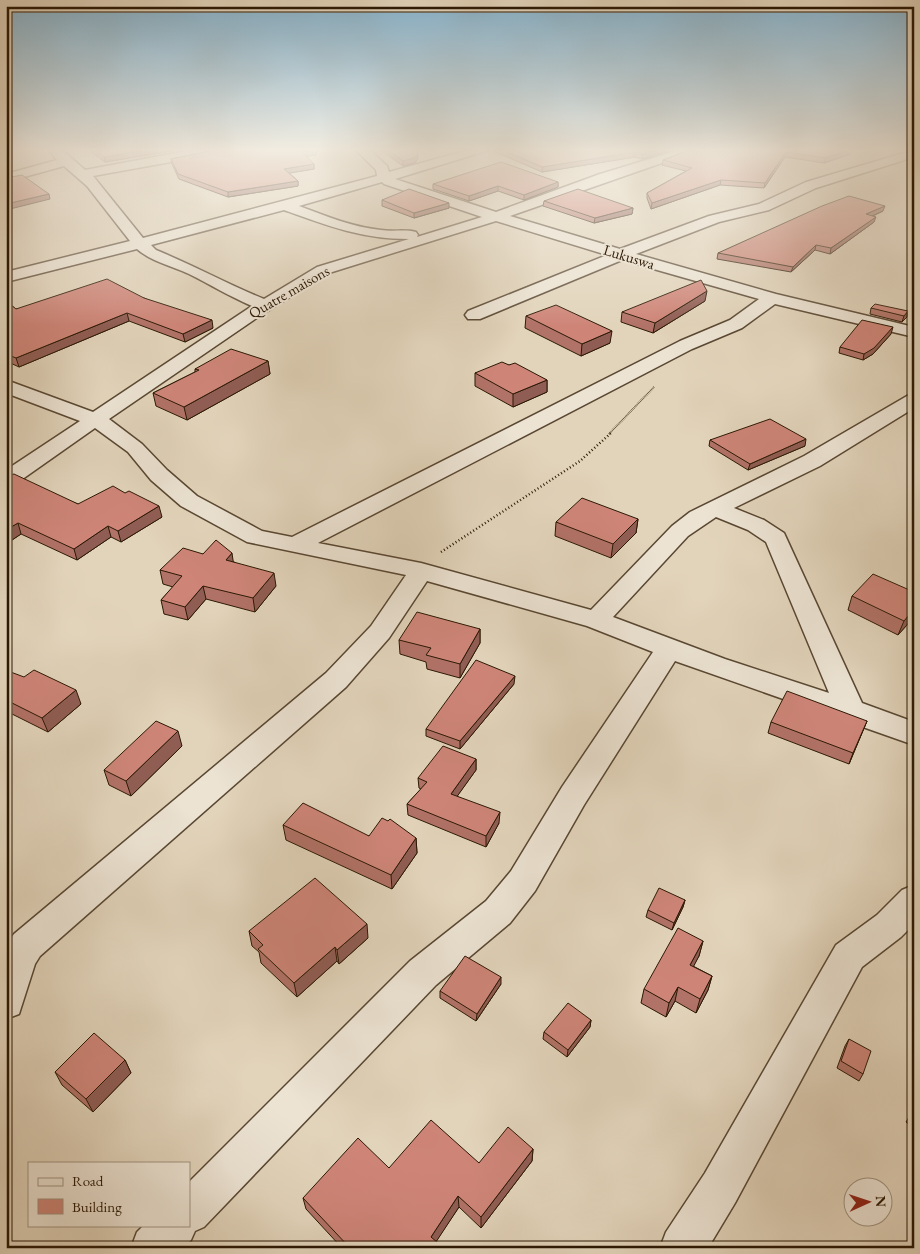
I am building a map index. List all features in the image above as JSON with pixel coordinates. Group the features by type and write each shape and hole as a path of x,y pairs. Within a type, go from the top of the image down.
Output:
{"street":[{"path":"111,209 139,244 159,257 195,271 210,278 215,283 265,305"},
{"path":"6,276 139,244 271,209"},
{"path":"294,209 364,233 436,236"},
{"name":"Lukuswa","path":"472,209 623,256 772,298 914,332"},
{"name":"Quatre maisons","path":"6,480 265,305 323,270 436,236 515,209"},
{"path":"474,315 623,256 672,233 714,219 758,209"},
{"path":"294,546 686,345 736,324 772,298"},
{"path":"6,386 97,420 135,448 159,475 189,501 255,537 421,571 596,620 715,666 851,710 914,734"},
{"path":"596,620 680,530 714,508 812,461 914,400"},
{"path":"714,508 756,526 776,538 851,710"},
{"path":"6,1002 18,960 27,945 246,760 336,680 380,632 421,571"},
{"path":"190,1211 423,973 498,912 523,881 573,796 670,648"},
{"path":"682,1248 720,1188 778,1081 830,994 849,956 889,926 914,900"},
{"path":"154,1248 175,1226"}],"path":[{"path":"421,571 448,546 580,461 638,407 672,365 676,351"}],"building":[{"path":"403,209 430,209 414,213"},
{"path":"567,209 631,209 595,218"},
{"path":"816,209 879,209 866,214 876,217 831,248 816,245 793,267 718,253"},
{"path":"107,279 144,298 212,320 183,334 127,313 16,358 6,354 6,301 16,309"},
{"path":"701,280 707,291 655,323 622,312"},
{"path":"875,304 908,311 904,316 871,308"},
{"path":"556,305 612,331 582,344 526,316"},
{"path":"862,320 893,327 874,348 864,354 840,347"},
{"path":"231,349 268,361 184,407 153,393 199,370 195,369"},
{"path":"502,362 509,365 515,363 547,380 513,394 475,373"},
{"path":"770,419 806,439 750,464 710,440"},
{"path":"14,474 78,504 113,486 125,493 129,491 159,506 118,531 108,526 74,549 18,523 6,530 6,476"},
{"path":"582,498 638,519 613,544 556,522"},
{"path":"216,540 232,553 226,560 274,573 253,598 203,586 185,607 161,600 182,576 160,570 183,548 203,554"},
{"path":"873,574 914,592 914,609 904,621 852,596"},
{"path":"417,612 480,629 460,664 426,655 431,648 399,640"},
{"path":"476,660 515,676 460,741 426,729"},
{"path":"34,670 76,690 42,718 6,700 6,672 24,677"},
{"path":"787,691 867,721 853,753 771,722"},
{"path":"156,721 178,731 126,781 104,770"},
{"path":"443,746 476,759 451,794 500,812 486,836 407,804 427,782 418,778"},
{"path":"303,803 369,836 382,818 388,821 390,819 416,838 391,875 283,825"},
{"path":"315,878 367,924 337,950 335,947 294,983 258,949 263,945 249,931"},
{"path":"659,888 685,900 674,923 648,910"},
{"path":"678,928 703,941 690,965 712,976 700,999 678,987 669,1003 644,989"},
{"path":"465,956 501,977 477,1014 440,991"},
{"path":"568,1003 591,1020 568,1050 544,1032"},
{"path":"94,1033 125,1060 86,1099 55,1072"},
{"path":"849,1039 871,1051 863,1074 841,1061"},
{"path":"431,1120 479,1163 508,1127 533,1149 481,1217 458,1196 431,1237 444,1248 350,1248 303,1198 358,1138 389,1168"}]}
